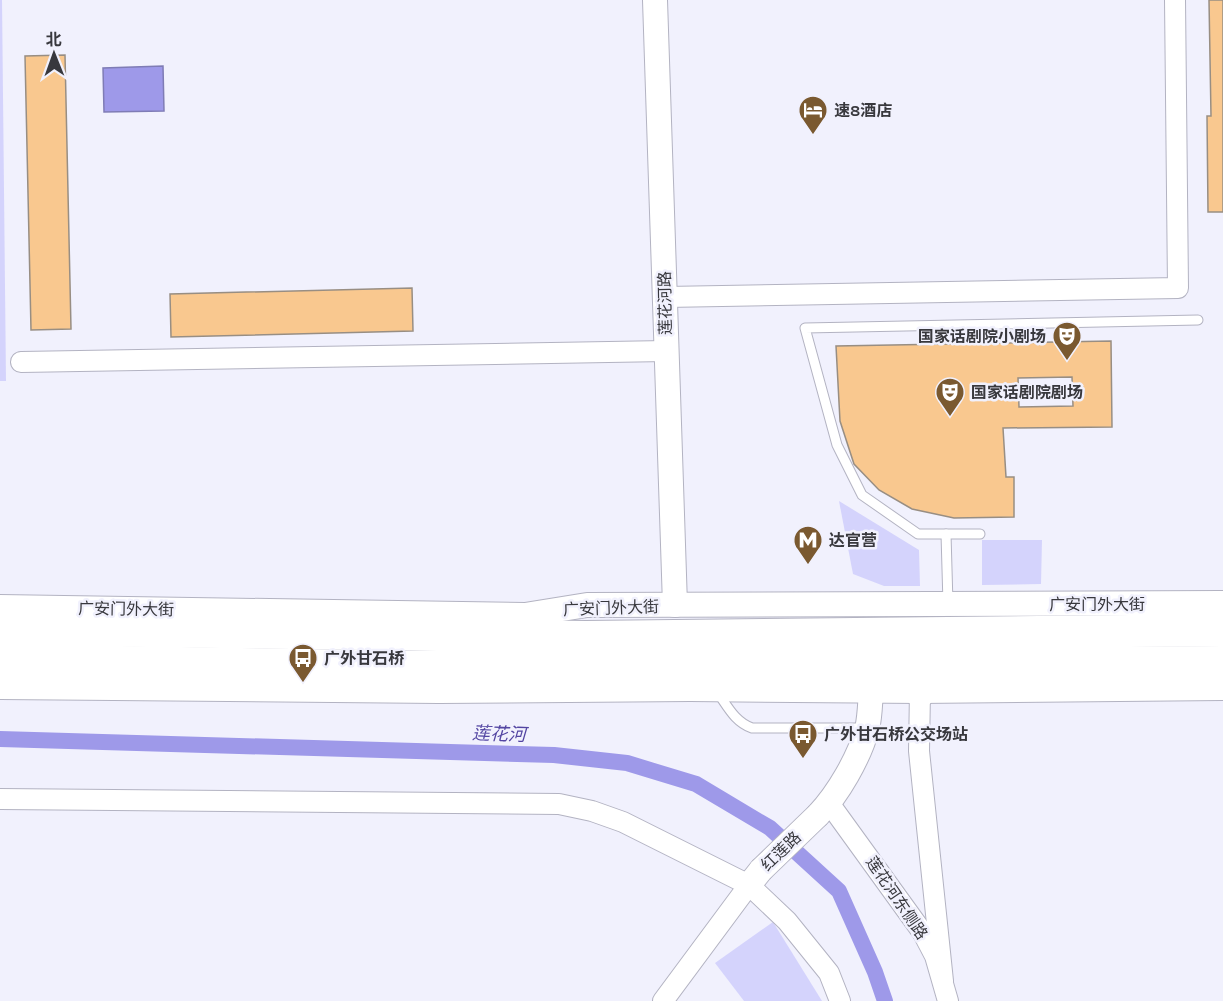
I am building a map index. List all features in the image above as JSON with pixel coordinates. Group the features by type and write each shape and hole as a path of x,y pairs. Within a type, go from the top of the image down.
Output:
{"highway":[{"name":"广安门外大街","path":"0,629 586,637 1223,630"},
{"path":"0,660 402,667 715,677 855,665 938,664 1132,675 1223,662"},
{"path":"920,691 938,664"},
{"path":"855,665 868,680 871,691"}],"street":[{"name":"莲花河路","path":"655,0 675,605"},
{"path":"666,297 1178,288 1176,0"},
{"path":"21,362 666,351"},
{"name":"广安门外大街","path":"0,607 525,615 587,605 1223,603"},
{"path":"0,687 339,691 715,677 871,691 920,691 1132,675 1223,688"},
{"name":"红莲路","path":"663,1001 755,877 823,809 844,780 867,728 871,691"},
{"path":"920,691 919,751 943,981"},
{"path":"0,799 559,804 592,811 755,877 829,973 840,1001"},
{"name":"莲花河东侧路","path":"823,809 866,851 923,933 935,956 948,1001"}],"lane":[{"path":"980,534 918,534 862,495 837,445 805,328 1198,320"},
{"path":"946,534 948,604"},
{"path":"715,677 735,718 741,724 752,728 867,728"}],"shaded area":[{"path":"0,0 2,0 6,381 0,381"},
{"path":"163,66 164,111 104,112 103,68"},
{"path":"839,501 919,550 920,586 884,586 853,574"},
{"path":"982,540 1042,540 1041,584 982,585"},
{"path":"773,922 822,1001 744,1001 715,963"}],"building":[{"path":"1209,0 1223,0 1223,212 1208,212 1207,116 1211,116"},
{"path":"65,55 71,329 31,330 25,56"},
{"path":"412,288 413,331 171,337 170,294"},
{"path":"1111,341 1112,427 1003,428 1006,477 1014,477 1014,517 954,518 912,509 879,490 854,464 840,421 836,346","holes":["1072,377 1073,406 1019,407 1018,378"]}],"waterway":[{"name":"莲花河","path":"0,739 554,755 627,763 696,784 770,828 839,891 875,972 885,1001"}],"place":[{"name":"速8酒店","path":"813,136"},
{"name":"国家话剧院小剧场","path":"1067,362"},
{"name":"国家话剧院剧场","path":"950,418"},
{"name":"达官营","path":"808,566"},
{"name":"广外甘石桥","path":"303,684"},
{"name":"广外甘石桥公交场站","path":"803,760"}]}
